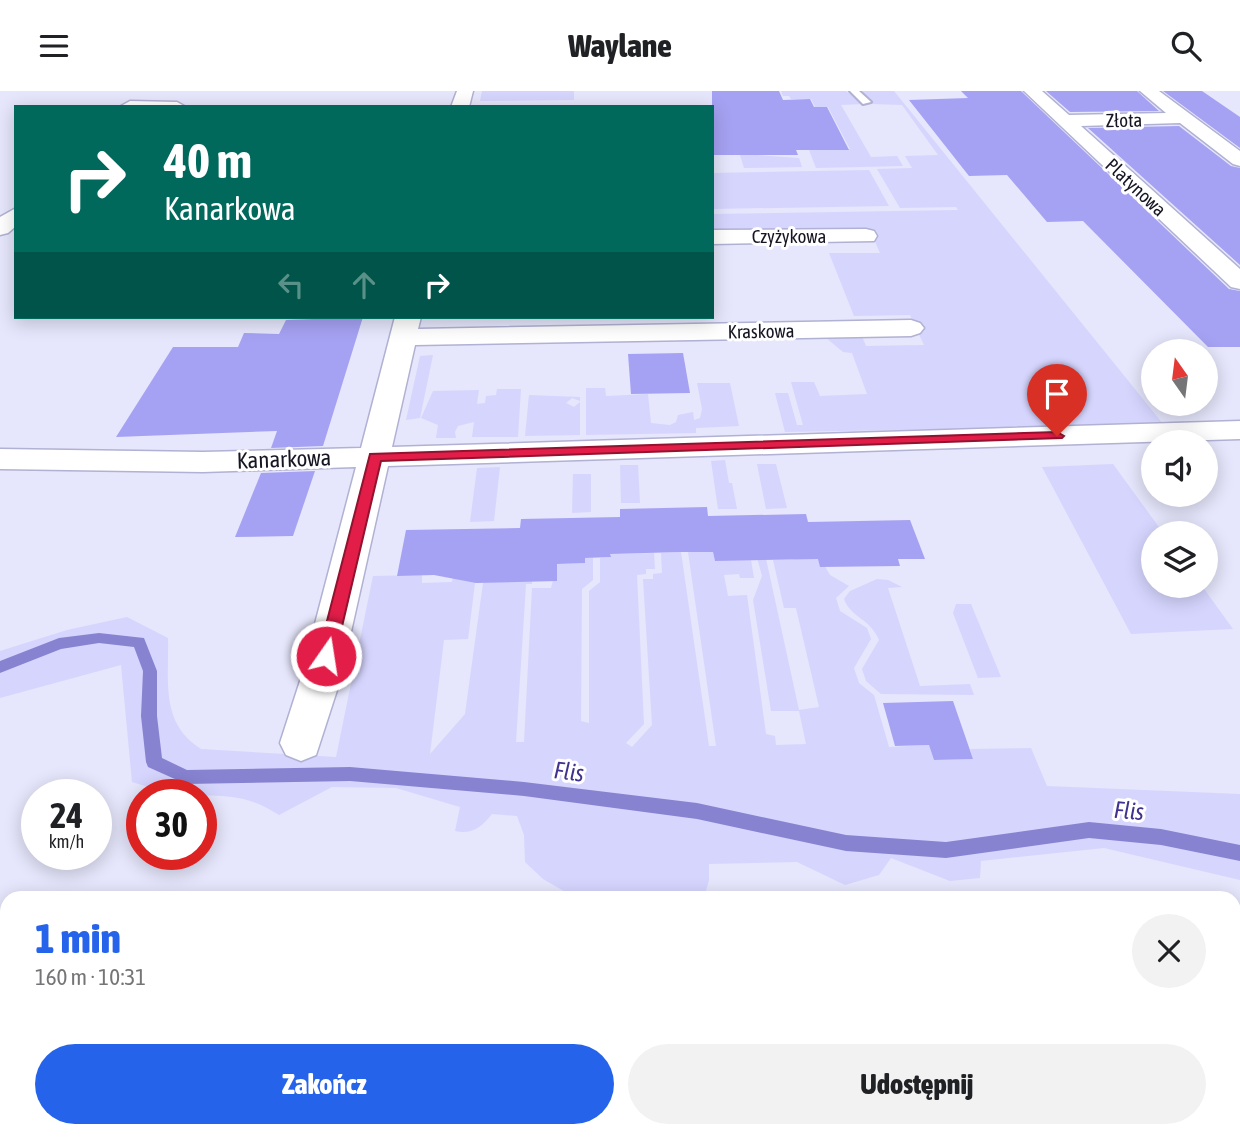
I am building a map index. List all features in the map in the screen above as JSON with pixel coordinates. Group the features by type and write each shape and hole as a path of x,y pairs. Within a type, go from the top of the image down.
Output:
{"street":[{"path":"131,105 147,91"},
{"name":"Platynowa","path":"1032,91 1240,282"},
{"name":"Złota","path":"1148,91 1240,160"},
{"name":"Złota","path":"1064,121 1183,118"},
{"path":"0,229 14,216"},
{"name":"Czyżykowa","path":"714,237 866,236"},
{"path":"301,743 320,681 405,327"},
{"name":"Kraskowa","path":"405,327 911,328"},
{"name":"Kanarkowa","path":"0,459 203,462 1240,430"}],"lane":[{"path":"854,91 866,101"}],"shaded area":[{"path":"482,91 574,91 574,100 480,101"},
{"path":"781,91 846,91 864,104 841,105 871,157 897,156 903,166 816,168 809,150 850,149 828,107 815,107 811,99 791,99 789,96 783,96"},
{"path":"862,91 894,91 1141,397 1141,417 1158,417 1164,425 785,432 775,393 788,393 797,425 803,425 791,382 814,382 820,396 867,394 852,353 843,352 825,337 862,336 866,346 924,345 910,315 854,316 829,253 880,253 869,228 714,230 714,214 958,210 956,207 900,208 877,169 912,168 905,156 938,155 902,105 872,104"},
{"path":"734,136 749,136 756,155 799,158 802,167 744,168"},
{"path":"869,170 889,206 714,209 714,173"},
{"path":"433,355 420,418 406,420 420,356"},
{"path":"697,383 730,383 739,426 696,428 696,433 586,435 586,388 605,388 606,396 648,394 651,423 670,425 676,422 678,415 693,412 694,420 700,418 702,409"},
{"path":"497,389 521,389 518,437 472,437 474,422 458,426 456,438 436,438 438,425 421,418 433,391 479,390 477,404 485,403 486,396 496,395"},
{"path":"529,395 580,397 580,401 572,398 566,403 574,407 580,402 580,435 525,436"},
{"path":"725,460 737,509 718,509 711,461"},
{"path":"757,464 776,464 787,508 766,509"},
{"path":"1113,464 1141,502 1141,507 1144,507 1155,521 1141,521 1141,598 1211,598 1233,629 1131,634 1042,467"},
{"path":"620,465 638,465 640,503 621,503"},
{"path":"500,467 494,521 470,522 477,468"},
{"path":"573,474 591,474 591,512 572,513"},
{"path":"816,551 830,575 849,586 836,598 840,611 867,628 871,639 854,668 859,683 874,695 889,747 929,745 934,760 973,759 970,749 1031,748 1047,786 1240,794 1240,880 1104,848 981,861 980,878 950,881 891,858 879,875 845,885 797,862 709,864 706,891 564,891 543,879 525,862 524,835 517,816 492,814 476,829 461,832 455,831 460,807 396,788 332,787 279,815 252,801 217,796 217,779 132,779 121,665 0,698 0,651 67,630 127,617 168,638 168,686 173,714 188,739 201,749 336,757 373,576 422,575 422,583 452,582 453,576 476,575 468,639 444,640 430,754 465,714 483,583 533,558 532,584 526,584 516,742 524,742 532,588 551,588 559,558 559,564 585,563 585,558 593,558 593,580 582,589 581,721 589,723 589,591 600,582 600,558 610,557 610,554 654,553 655,569 646,569 646,574 637,575 644,724 626,743 632,747 652,725 643,579 653,579 653,574 662,573 661,553 681,552 709,746 716,746 688,552 713,552 715,561 750,554 754,578 740,578 739,574 724,575 728,596 747,595 766,734 775,736 776,745 806,744 799,711 771,711 753,600 762,576 756,554 765,554 799,710 819,707 796,608 784,608 773,560 792,560"},
{"path":"877,579 888,580 902,587 888,588 920,686 970,684 974,695 881,694 866,681 862,669 879,640 871,627 851,610 844,599 850,591"},
{"path":"956,604 971,604 1001,677 978,678 953,613"}],"building":[{"path":"712,91 779,91 783,100 810,99 814,107 827,107 849,150 796,150 798,155 714,155"},
{"path":"961,91 1021,91 1229,289 1240,291 1240,347 1218,347 1218,339 1200,339 1083,221 1047,222 1007,175 969,176 909,100 968,98"},
{"path":"1046,91 1137,91 1159,111 1070,112"},
{"path":"1163,91 1202,91 1240,117 1240,148"},
{"path":"1179,126 1231,166 1240,168 1240,265 1088,128"},
{"path":"362,319 323,446 271,448 277,431 116,437 173,347 238,347 244,333 279,334 286,320"},
{"path":"683,353 690,393 631,394 628,354"},
{"path":"315,471 293,536 235,537 261,473"},
{"path":"707,507 708,516 806,514 808,522 910,520 925,559 898,559 900,566 820,567 818,559 715,561 713,552 610,554 611,557 585,558 585,563 557,564 557,581 476,583 434,575 397,576 406,530 520,528 521,519 620,517 620,509"},
{"path":"953,701 973,759 934,760 929,745 895,746 883,703"}],"waterway":[{"name":"Flis","path":"0,667 59,644 99,638 139,642 150,671 149,716 154,762 186,777 350,774 524,789 697,811 846,843 946,850 1089,830 1161,837 1240,853"}],"route":[{"path":"326,656 375,457 1057,436"}]}
